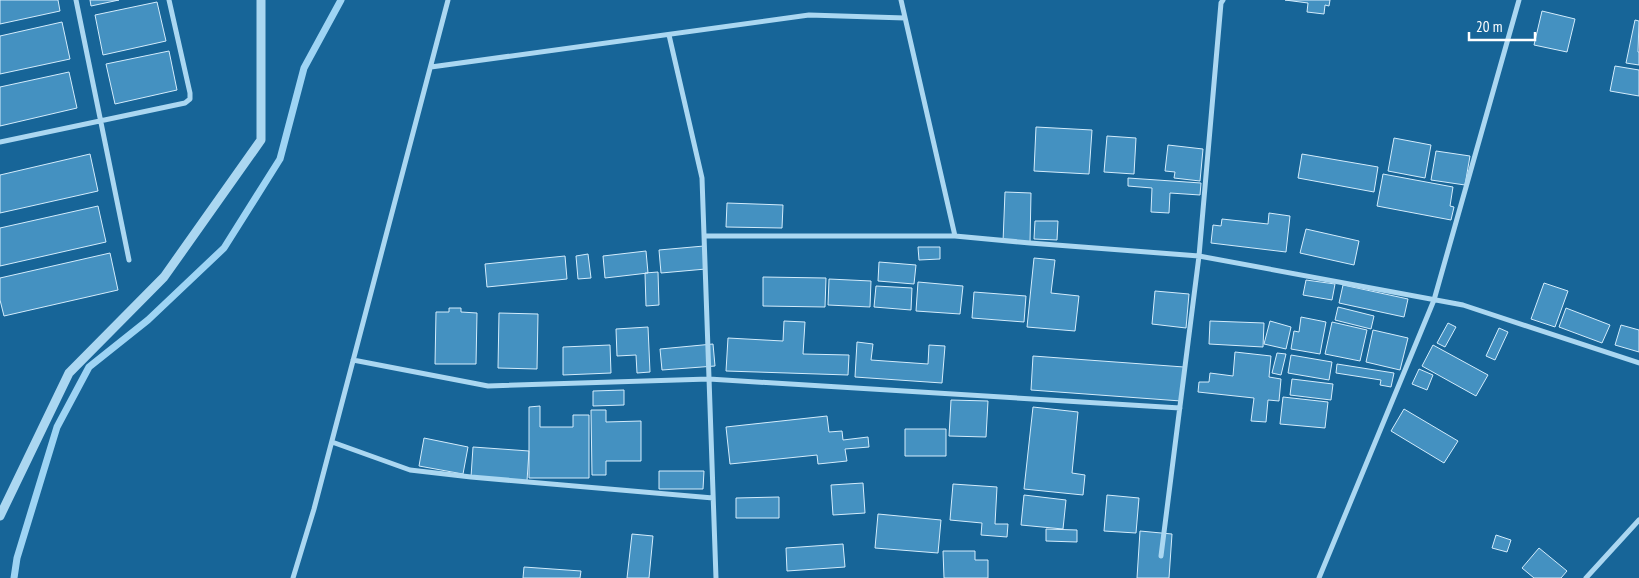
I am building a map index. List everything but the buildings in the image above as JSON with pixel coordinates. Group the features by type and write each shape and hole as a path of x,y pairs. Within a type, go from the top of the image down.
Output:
{"street":[{"path":"76,0 129,260"},
{"path":"0,142 185,103 190,99 169,0"},
{"path":"0,516 69,374 164,277 261,140 261,0"},
{"path":"293,578 332,442 448,0"},
{"path":"901,0 955,236"},
{"path":"1161,556 1199,256 1221,3 1224,0"},
{"path":"1319,578 1434,300 1519,0"},
{"path":"431,67 809,16 905,18"},
{"path":"669,35 702,178 716,578"},
{"path":"704,236 955,236 1199,256 1463,305 1639,363"},
{"path":"353,360 488,386 709,379 1180,408"},
{"path":"332,442 410,470 714,498"},
{"path":"1586,578 1639,520"}],"waterway":[{"path":"14,578 17,558 57,427 89,367 148,320 224,248 280,159 304,68 341,0"}]}
